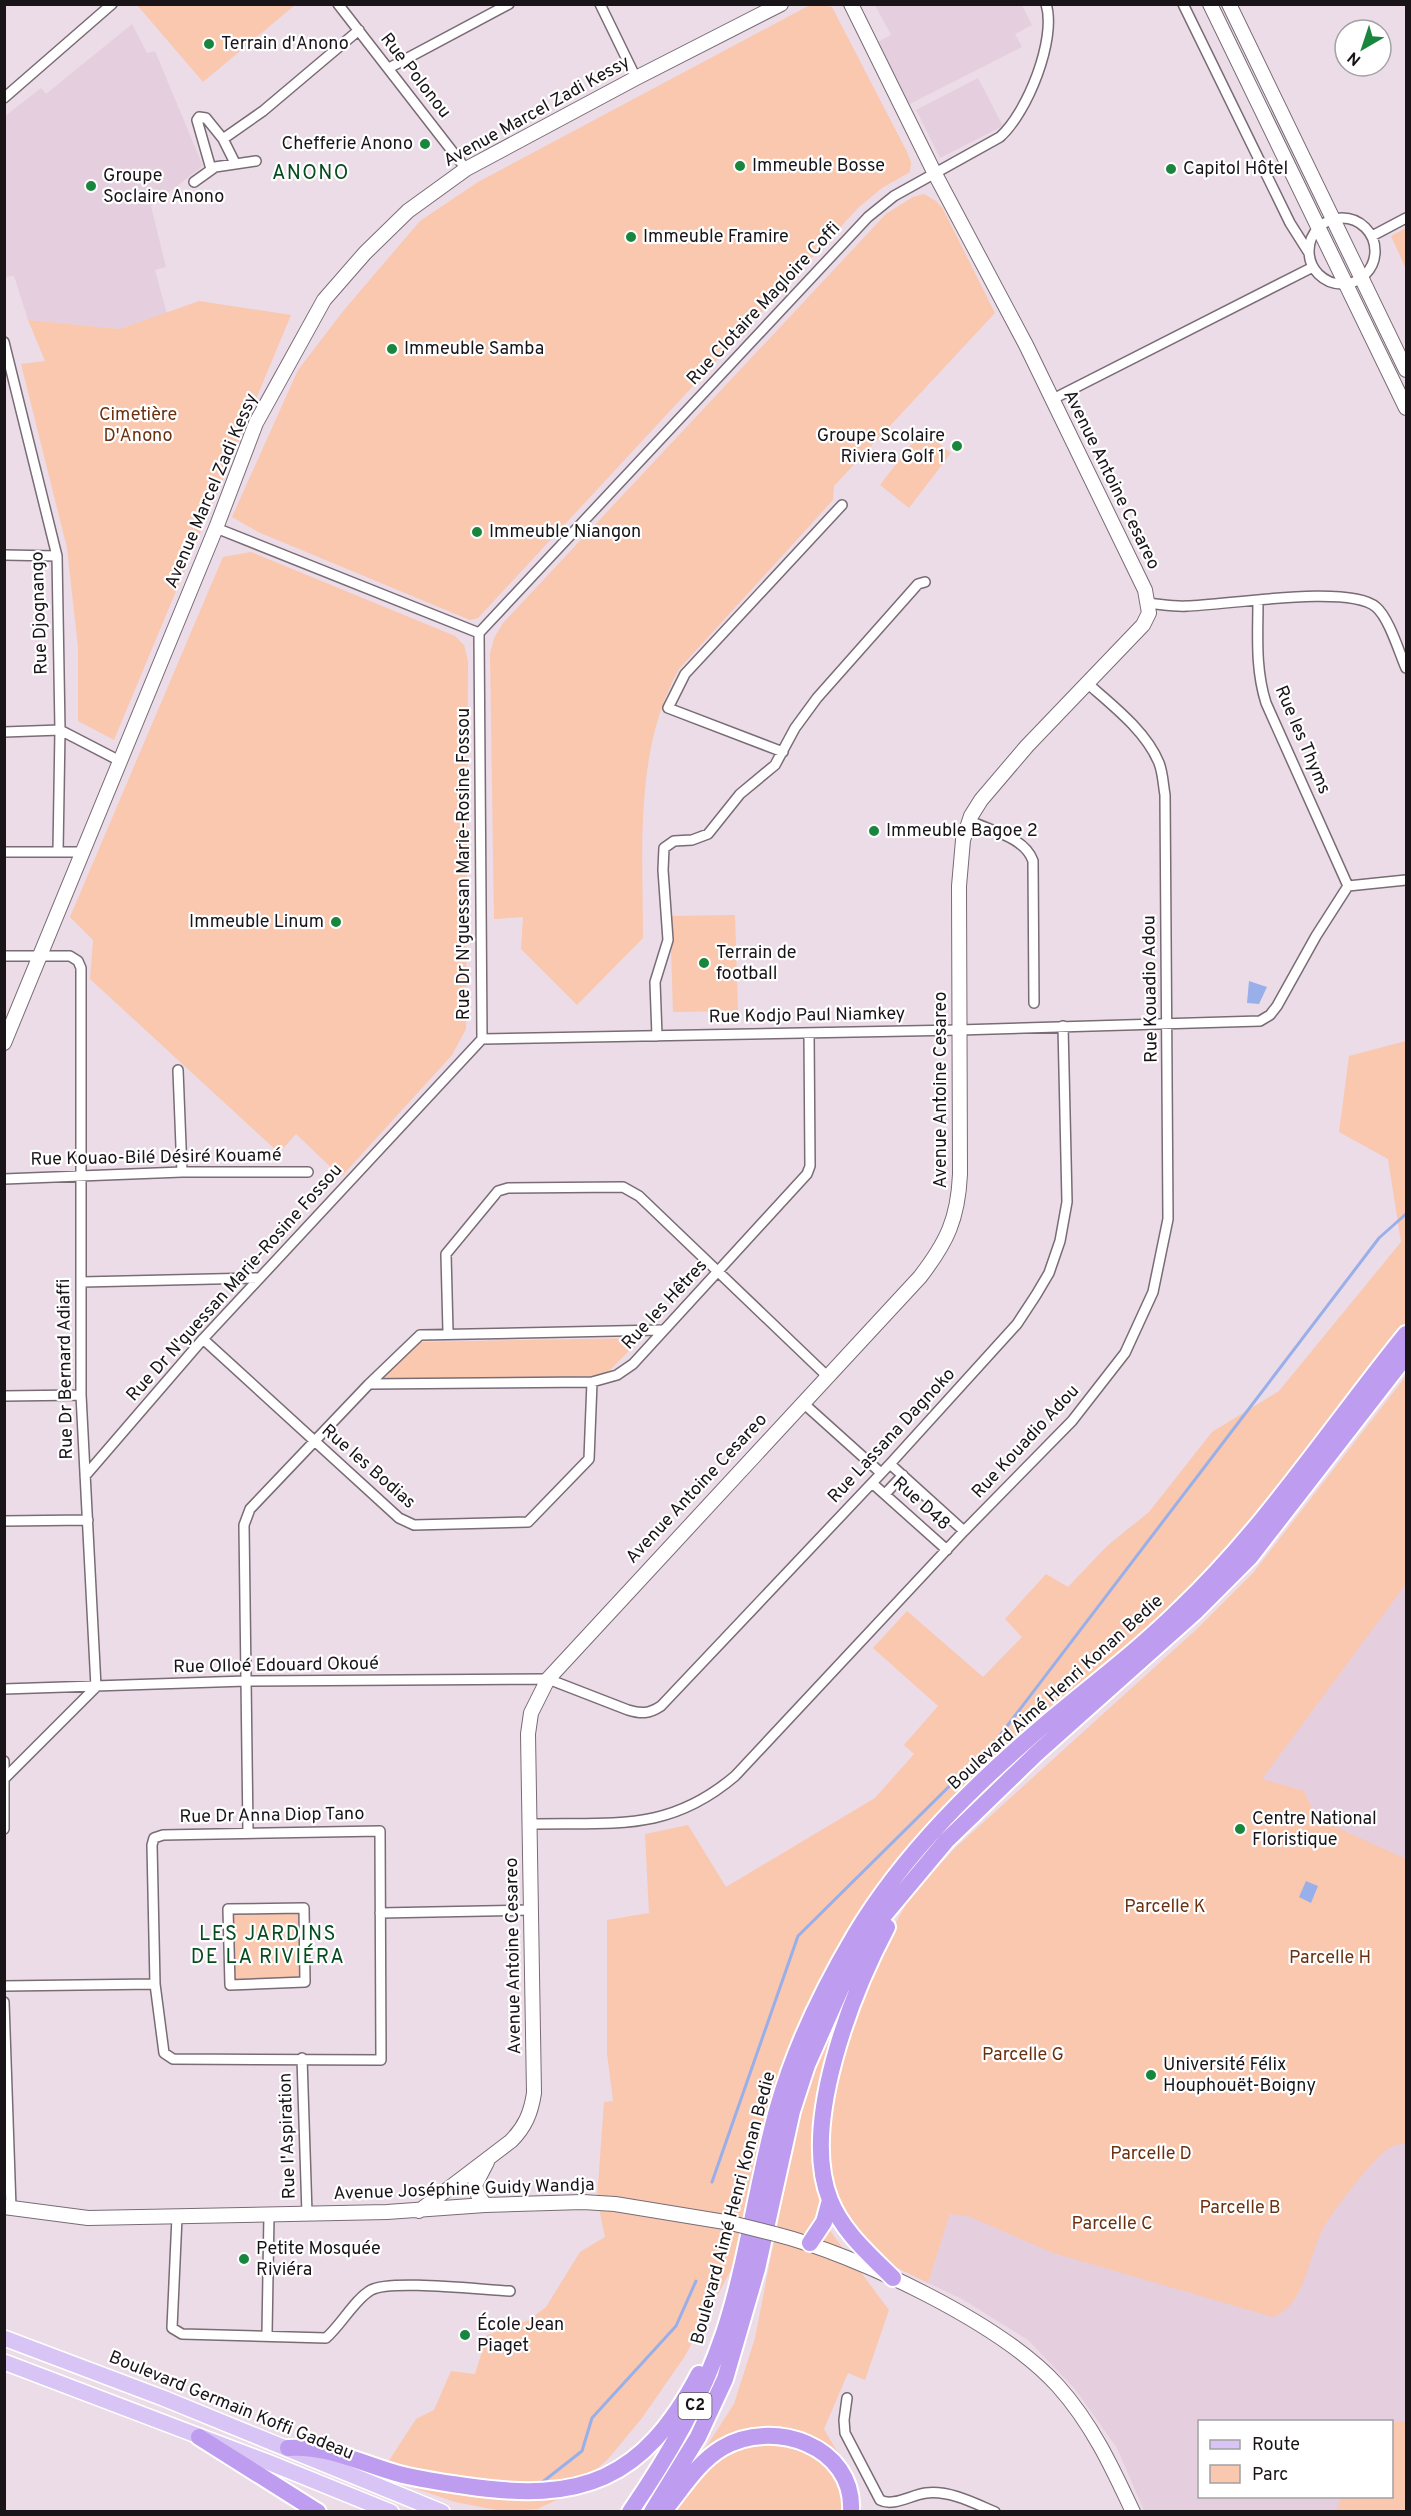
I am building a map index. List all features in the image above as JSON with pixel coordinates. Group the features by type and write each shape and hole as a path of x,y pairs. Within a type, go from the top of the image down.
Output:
{"highway":[{"name":"Boulevard Aimé Henri Konan Bedie","path":"630,2511 670,2451 696,2404 724,2332 778,2107 793,2062 826,1986 879,1898 936,1829 982,1781 1181,1609 1246,1540 1407,1334"},
{"name":"Boulevard Aimé Henri Konan Bedie","path":"652,2511 698,2437 725,2379 757,2269 792,2111 807,2065 841,1988 868,1938 880,1920 955,1833 1037,1753 1187,1620 1250,1557 1407,1356"},
{"path":"893,2278 854,2239 830,2200 822,2156 822,2121 829,2082 849,2011 878,1944 904,1894"},
{"path":"810,2243 824,2222 830,2200"},
{"path":"288,2448 319,2449 402,2475 523,2493 557,2492 597,2480 635,2459 668,2426 704,2363 735,2288"},
{"path":"663,2511 696,2470 713,2454 735,2441 769,2434 794,2438 816,2447 827,2456 846,2481 851,2511"},
{"path":"199,2437 318,2511"}],"main road":[{"name":"Boulevard Germain Koffi Gadeau","path":"4,2338 288,2448 442,2511"},
{"name":"Boulevard Germain Koffi Gadeau","path":"4,2362 391,2511"}],"street":[{"path":"4,98 112,4"},
{"name":"Rue Polonou","path":"338,4 466,169"},
{"path":"389,68 508,4"},
{"path":"600,4 636,78"},
{"name":"Avenue Marcel Zadi Kessy","path":"4,1043 216,528 256,423 324,300 365,253 408,211 466,169 781,4"},
{"name":"Avenue Antoine Cesareo","path":"419,2211 517,2135 532,2110 534,2093 528,1734 531,1713 548,1679 920,1277 942,1249 956,1214 960,1174 959,875 963,840 970,821 995,781 1143,625 1149,613 1145,590 1021,335 934,172 851,4"},
{"name":"Rue Clotaire Magloire Coffi","path":"479,633 868,217 880,206 934,172 1000,136 1012,126 1028,98 1039,69 1050,17 1046,4"},
{"path":"1183,4 1290,223 1309,253"},
{"path":"1210,4 1407,408"},
{"path":"1230,4 1407,370"},
{"path":"223,139 263,111 359,30"},
{"path":"211,169 197,120 199,117 206,118 223,139 235,163"},
{"path":"194,182 211,169 256,161"},
{"path":"1372,236 1407,218"},
{"path":"1333,219 1355,221 1372,236 1374,259 1372,266 1362,278 1346,285 1327,281 1312,267 1309,253 1311,239 1318,227 1333,219"},
{"path":"1051,400 1312,267"},
{"name":"Rue Djognango","path":"4,342 8,377 57,555 60,730 58,852"},
{"path":"783,752 668,708 685,674 842,506"},
{"path":"216,528 479,633"},
{"path":"4,555 57,555"},
{"path":"657,1036 656,982 668,940 663,882 664,849 674,842 692,840 708,834 740,794 775,765 795,728 839,671 918,584 925,582"},
{"path":"1146,603 1186,606 1258,600 1338,597 1363,599 1382,612 1407,668"},
{"name":"Rue les Thyms","path":"1258,600 1259,682 1266,703 1348,886"},
{"name":"Rue Dr N'guessan Marie-Rosine Fossou","path":"85,1476 203,1339 482,1039 479,633"},
{"name":"Rue Kouadio Adou","path":"531,1824 648,1821 674,1814 714,1793 735,1776 964,1531 1072,1421 1125,1353 1153,1292 1168,1219 1165,795 1159,764 1152,749 1118,710 1087,683"},
{"path":"4,732 60,730 120,761"},
{"path":"970,821 1020,843 1030,852 1033,861 1034,1003"},
{"path":"4,852 82,852"},
{"path":"1348,886 1407,880"},
{"name":"Rue Kodjo Paul Niamkey","path":"482,1039 959,1030 1260,1021 1270,1015 1348,886"},
{"name":"Rue Dr Bernard Adiaffi","path":"4,956 41,954 70,956 78,961 81,968 81,1395 96,1688"},
{"name":"Rue Lassana Dagnoko","path":"548,1679 639,1714 651,1712 661,1706 890,1464 1017,1324 1049,1273 1060,1241 1067,1202 1063,1026"},
{"name":"Rue les Hêtres","path":"369,1384 592,1382 617,1375 633,1364 807,1174 810,1166 808,1033"},
{"path":"178,1071 182,1172"},
{"name":"Rue Kouao-Bilé Désiré Kouamé","path":"4,1179 82,1174 308,1172"},
{"path":"448,1332 446,1254 498,1191 508,1188 623,1187 639,1196 827,1376"},
{"path":"82,1282 259,1278"},
{"path":"248,1832 244,1525 250,1509 414,1338 448,1332 662,1330"},
{"name":"Rue les Bodias","path":"203,1339 406,1523 521,1524 528,1522 589,1459 592,1382"},
{"path":"4,1396 81,1395"},
{"name":"Rue D48","path":"802,1402 881,1473"},
{"name":"Rue D48","path":"890,1464 964,1531"},
{"path":"885,1494 903,1475"},
{"name":"Rue D48","path":"872,1483 947,1550"},
{"path":"4,1521 87,1520"},
{"name":"Rue Olloé Edouard Okoué","path":"4,1689 96,1688 246,1681 548,1679"},
{"path":"6,1777 96,1688"},
{"path":"4,1761 6,1777 4,1829"},
{"name":"Rue Dr Anna Diop Tano","path":"380,1831 381,2060 173,2059 164,2053 155,1984 152,1845 154,1838 163,1835 248,1832 380,1831"},
{"path":"304,1908 305,1982 230,1985 228,1909 250,1909 304,1908"},
{"path":"380,1912 531,1910"},
{"path":"4,1986 155,1984"},
{"path":"4,2002 8,2207"},
{"name":"Rue l'Aspiration","path":"302,2058 307,2214"},
{"path":"485,2205 475,2185 493,2154"},
{"name":"Avenue Joséphine Guidy Wandja","path":"8,2207 88,2218 419,2211 485,2205 615,2204 731,2223 810,2243 893,2278 1020,2352 1058,2386 1092,2429 1133,2511"},
{"path":"267,2334 269,2215"},
{"path":"177,2217 172,2328 182,2334 267,2334 326,2338 367,2293 378,2288 417,2286 510,2291"},
{"path":"847,2398 845,2433 880,2500 888,2503 935,2493 951,2495 995,2511"}],"shaded area":[{"path":"875,5 1022,5 1032,25 1015,34 1022,47 904,107 872,45 891,35"},
{"name":"Groupe Soclaire Anono","path":"132,24 147,53 155,51 203,166 151,206 166,267 155,270 167,314 120,329 28,320 14,276 5,277 4,117 41,88 46,94"},
{"path":"978,78 1003,126 940,158 916,110"},
{"name":"Université Félix Houphouët-Boigny","path":"1406,1584 1406,2511 1144,2511 1117,2448 1075,2389 1028,2340 962,2299 928,2283 950,2213 916,1980"}],"green space":[{"name":"Terrain d'Anono","path":"137,4 295,5 203,82"},
{"path":"812,4 832,7 907,152 911,162 910,172 882,188 858,208 478,618 470,620 258,532 232,517 298,370 344,310 420,221 478,182"},
{"path":"924,194 936,201 943,209 995,313 834,486 833,500 679,669 654,733 648,766 644,800 643,938 577,1005 521,949 523,917 494,919 490,654 494,638 503,623 886,214 913,197"},
{"path":"1406,228 1406,269 1391,236"},
{"name":"Cimetière D'Anono","path":"199,301 291,315 114,740 78,721 78,647 67,548 21,364 45,361 28,320 120,329"},
{"path":"922,430 951,453 909,508 880,485"},
{"path":"251,552 455,636 464,645 468,661 466,1029 452,1055 341,1177 296,1134 279,1153 90,979 93,940 70,917 223,557"},
{"name":"Terrain de football","path":"735,915 738,1011 673,1012 670,916"},
{"path":"1406,1041 1406,1327 1229,1555 1022,1744 876,1896 832,1956 798,2024 769,2103 733,2266 685,2356 642,2418 608,2459 568,2495 537,2509 502,2511 455,2502 379,2476 416,2419 434,2410 451,2371 475,2374 487,2335 529,2320 546,2307 580,2252 605,2237 597,2199 604,2102 613,2101 607,2053 607,1920 649,1913 645,1834 688,1825 726,1887 875,1798 914,1754 904,1745 938,1706 873,1648 907,1611 983,1677 1022,1637 1005,1619 1046,1574 1068,1587 1107,1546 1149,1512 1212,1432 1279,1391 1401,1242 1388,1159 1339,1132 1349,1056"},
{"path":"642,1338 604,1376 379,1381 416,1342"},
{"name":"Université Félix Houphouët-Boigny","path":"1406,1376 1406,1584 1262,1779 1304,1791 1316,1818 1406,1859 1406,2144 1395,2145 1385,2151 1351,2189 1322,2231 1299,2292 1284,2311 1273,2317 1053,2253 968,2216 950,2214 928,2283 895,2267 844,2216 836,2196 827,2156 828,2121 835,2084 855,2012 884,1944 910,1897 955,1848 1198,1628 1253,1573"},
{"path":"302,1910 303,1981 231,1982 230,1911"},
{"path":"859,1971 814,2156 822,2220 889,2310 865,2380 848,2373 824,2429 851,2475 862,2511 664,2512 734,2404 755,2338 799,2113 825,2035"},
{"path":"1406,2421 1406,2511 1337,2511 1341,2498 1393,2498 1393,2422"}],"water":[{"path":"1249,981 1267,987 1259,1004 1247,1003"},
{"path":"1306,1881 1318,1886 1311,1903 1299,1897"}],"waterway":[{"path":"712,2182 798,1936 998,1738 1379,1238 1406,1214"},
{"path":"540,2484 582,2451 592,2418 676,2326 696,2281"}],"place":[{"name":"Terrain d'Anono","path":"209,44"},
{"name":"Chefferie Anono","path":"425,144"},
{"name":"Immeuble Bosse","path":"740,166"},
{"name":"Capitol Hôtel","path":"1171,169"},
{"name":"Groupe Soclaire Anono","path":"91,186"},
{"name":"Immeuble Framire","path":"631,237"},
{"name":"Immeuble Samba","path":"392,349"},
{"name":"Groupe Scolaire Riviera Golf 1","path":"957,446"},
{"name":"Immeuble Niangon","path":"477,532"},
{"name":"Immeuble Bagoe 2","path":"874,831"},
{"name":"Immeuble Linum","path":"336,922"},
{"name":"Terrain de football","path":"704,963"},
{"name":"Centre National Floristique","path":"1240,1829"},
{"name":"Université Félix Houphouët-Boigny","path":"1151,2075"},
{"name":"Petite Mosquée Riviéra","path":"244,2259"},
{"name":"École Jean Piaget","path":"465,2335"}],"district":[{"name":"ANONO","path":"311,174"},
{"name":"LES JARDINS DE LA RIVIÉRA","path":"268,1946"}],"park label":[{"name":"Parcelle K","path":"1165,1907"},
{"name":"Parcelle H","path":"1330,1958"},
{"name":"Parcelle G","path":"1023,2055"},
{"name":"Parcelle D","path":"1151,2154"},
{"name":"Parcelle B","path":"1240,2208"},
{"name":"Parcelle C","path":"1112,2224"}]}
